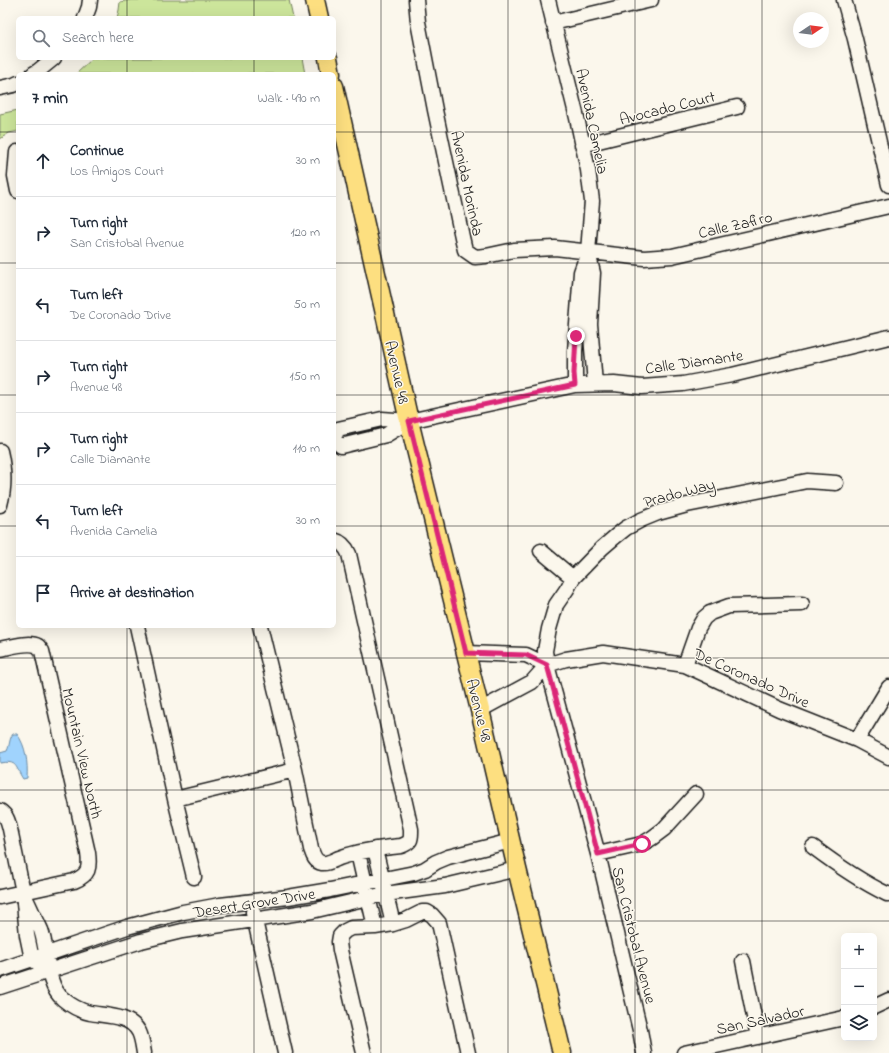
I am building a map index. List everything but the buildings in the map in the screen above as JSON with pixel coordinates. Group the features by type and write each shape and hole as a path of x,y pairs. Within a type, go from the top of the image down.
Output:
{"main road":[{"path":"315,0 319,16"},
{"path":"328,60 331,72"},
{"name":"Avenue 48","path":"336,95 409,421 562,1053"}],"street":[{"path":"86,16 90,0"},
{"name":"Avenida Morinda","path":"416,0 418,22 465,250 475,257 514,250 555,248 588,252"},
{"name":"Avenida Camelia","path":"548,0 588,170 592,201 588,252 581,272 574,373 575,385"},
{"path":"553,23 651,0"},
{"path":"844,0 855,39 889,185"},
{"path":"36,72 52,60"},
{"path":"0,88 16,84"},
{"name":"Avocado Court","path":"582,145 737,107"},
{"path":"16,160 14,176 16,184"},
{"name":"Calle Zafiro","path":"588,252 644,258 672,256 889,206"},
{"name":"Avenida Camelia","path":"588,252 593,273 590,324 595,384"},
{"path":"576,336 591,336"},
{"name":"Calle Diamante","path":"409,421 575,385 614,384 642,387 683,384 732,375 889,337"},
{"path":"336,432 338,428 382,419 409,421"},
{"path":"336,442 342,446 386,435 409,421"},
{"path":"0,451 3,461 4,485 0,505"},
{"name":"Prado Way","path":"547,665 545,651 549,629 556,605 573,578 602,548 626,528 658,513 687,505 807,481 836,484"},
{"path":"260,628 295,770 314,858 317,862 324,864 358,853 407,844 410,841 411,829 349,554 342,544 336,541"},
{"path":"541,552 573,578"},
{"path":"685,665 698,628 704,618 710,613 729,606 802,604"},
{"path":"138,628 175,799 194,876"},
{"name":"Mountain View North","path":"0,649 32,644 39,646 42,651 90,864 87,873 82,878 23,892"},
{"path":"466,653 526,655 547,665 532,682 480,710"},
{"name":"De Coronado Drive","path":"547,665 566,659 603,653 685,665 779,710 857,740 889,757"},
{"name":"San Cristobal Avenue","path":"547,665 598,854 644,1052"},
{"path":"857,740 889,687"},
{"path":"175,799 295,770"},
{"path":"598,854 642,844 652,838 664,829 696,794"},
{"path":"0,811 8,820 23,892 27,935 32,959 49,971"},
{"name":"Desert Grove Drive","path":"0,970 127,927 183,912 220,905 288,897 414,873 448,857 511,842"},
{"path":"813,847 841,868 872,887 889,894"},
{"path":"375,849 392,924"},
{"path":"358,853 375,927"},
{"name":"Desert Grove Drive","path":"0,987 141,941 182,931 312,911 385,894 445,886 518,869"},
{"path":"414,873 417,889"},
{"path":"0,897 23,892"},
{"path":"23,892 41,930 54,988 63,999 79,1009 117,1016 127,1020 140,1033 144,1053"},
{"path":"252,901 254,920 285,1053"},
{"path":"364,1053 340,950 340,936 351,928 375,927 392,924 406,920 422,912 427,912 439,923 468,1053"},
{"path":"742,961 758,1037"},
{"path":"877,1006 889,1000"},
{"name":"San Salvador","path":"684,1053 841,1019"}],"green space":[{"path":"131,0 289,0 293,16 118,16 120,2"},
{"path":"91,60 302,60 305,72 78,72"},
{"path":"16,110 16,131 9,133 0,139 0,114"}],"water":[{"path":"13,734 17,734 24,749 27,761 27,778 23,779 15,765 6,762 0,763 0,753 7,751"}],"route":[{"path":"576,336 574,373 575,385 409,421 466,653 526,655 547,665 598,854 642,844"}]}
